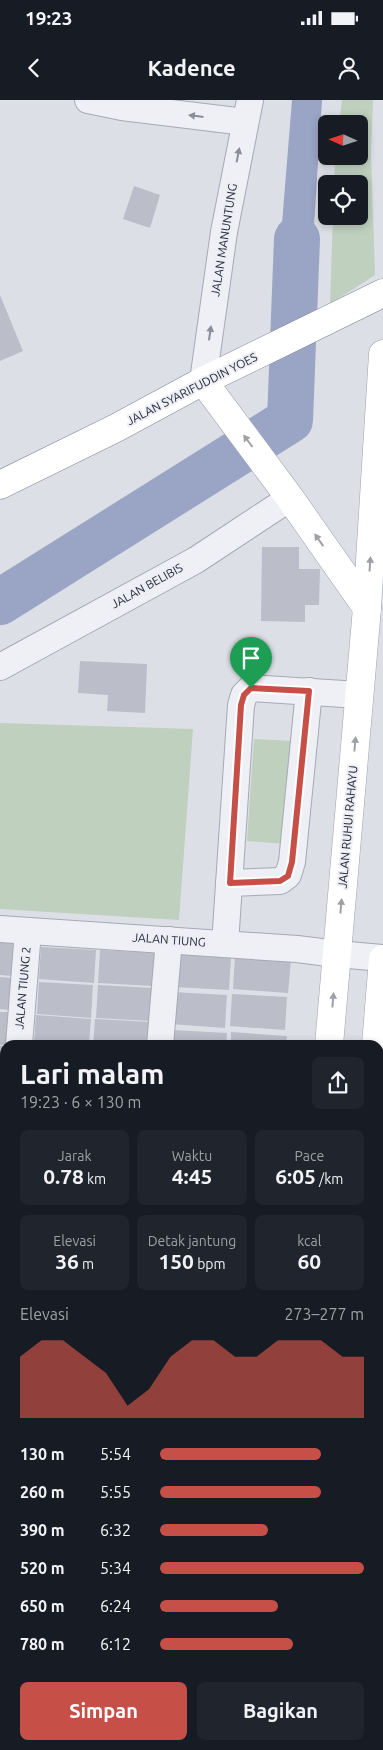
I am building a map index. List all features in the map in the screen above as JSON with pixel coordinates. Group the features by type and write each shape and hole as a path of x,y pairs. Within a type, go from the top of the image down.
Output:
{"main road":[{"name":"JALAN SYARIFUDDIN YOES","path":"0,485 116,428 203,381 383,292"},
{"name":"JALAN RUHUI RAHAYU","path":"329,1040 367,608 383,354"},
{"path":"203,381 290,498 367,608"},
{"path":"376,1040 383,958"}],"street":[{"path":"88,100 122,106 247,111"},
{"name":"JALAN MANUNTUNG","path":"203,381 224,232 247,111"},
{"name":"JALAN BELIBIS","path":"0,667 196,560 290,498"},
{"path":"225,944 241,705 244,695 251,688 359,694"},
{"path":"230,883 280,881 288,876 292,862 309,691"},
{"name":"JALAN TIUNG","path":"0,930 297,949 383,958"},
{"name":"JALAN TIUNG 2","path":"19,1040 28,931"},
{"path":"160,1040 169,940"}],"green space":[{"path":"342,100 373,100 371,153 375,275 330,304 333,225 368,225 368,175 334,175 335,165 368,165 368,115 340,115"},
{"path":"0,723 193,729 179,920 0,909"},
{"path":"254,739 293,741 286,844 247,841"}],"water":[{"path":"292,100 322,100 321,115 318,115 318,163 313,241 281,236"}],"building":[{"path":"134,186 160,195 150,228 123,219"},
{"path":"0,295 23,351 0,361"},
{"path":"262,547 299,547 299,569 320,569 319,605 305,605 305,622 261,621"},
{"path":"80,661 147,664 145,713 107,711 108,695 78,693"},
{"path":"0,943 15,943 13,976 0,975"},
{"path":"41,947 96,950 94,983 39,979"},
{"path":"100,950 156,953 153,986 98,983"},
{"path":"176,954 231,958 229,990 174,987"},
{"path":"235,956 291,960 288,993 233,989"},
{"path":"0,977 12,978 10,1010 0,1009"},
{"path":"39,982 93,985 91,1018 37,1014"},
{"path":"98,985 153,988 151,1021 96,1018"},
{"path":"172,992 227,995 225,1028 170,1024"},
{"path":"232,994 287,997 285,1030 230,1026"},
{"path":"0,1012 12,1012 9,1040 0,1040"},
{"path":"36,1015 91,1019 89,1040 34,1040"},
{"path":"95,1019 150,1022 148,1040 93,1040"},
{"path":"172,1030 227,1033 226,1040 171,1040"},
{"path":"231,1032 287,1036 287,1040 231,1040"}],"waterway":[{"path":"0,602 290,420 297,239"}],"route":[{"path":"251,688 309,691 292,862 288,876 280,881 230,883 241,705 244,695 251,688"}]}
